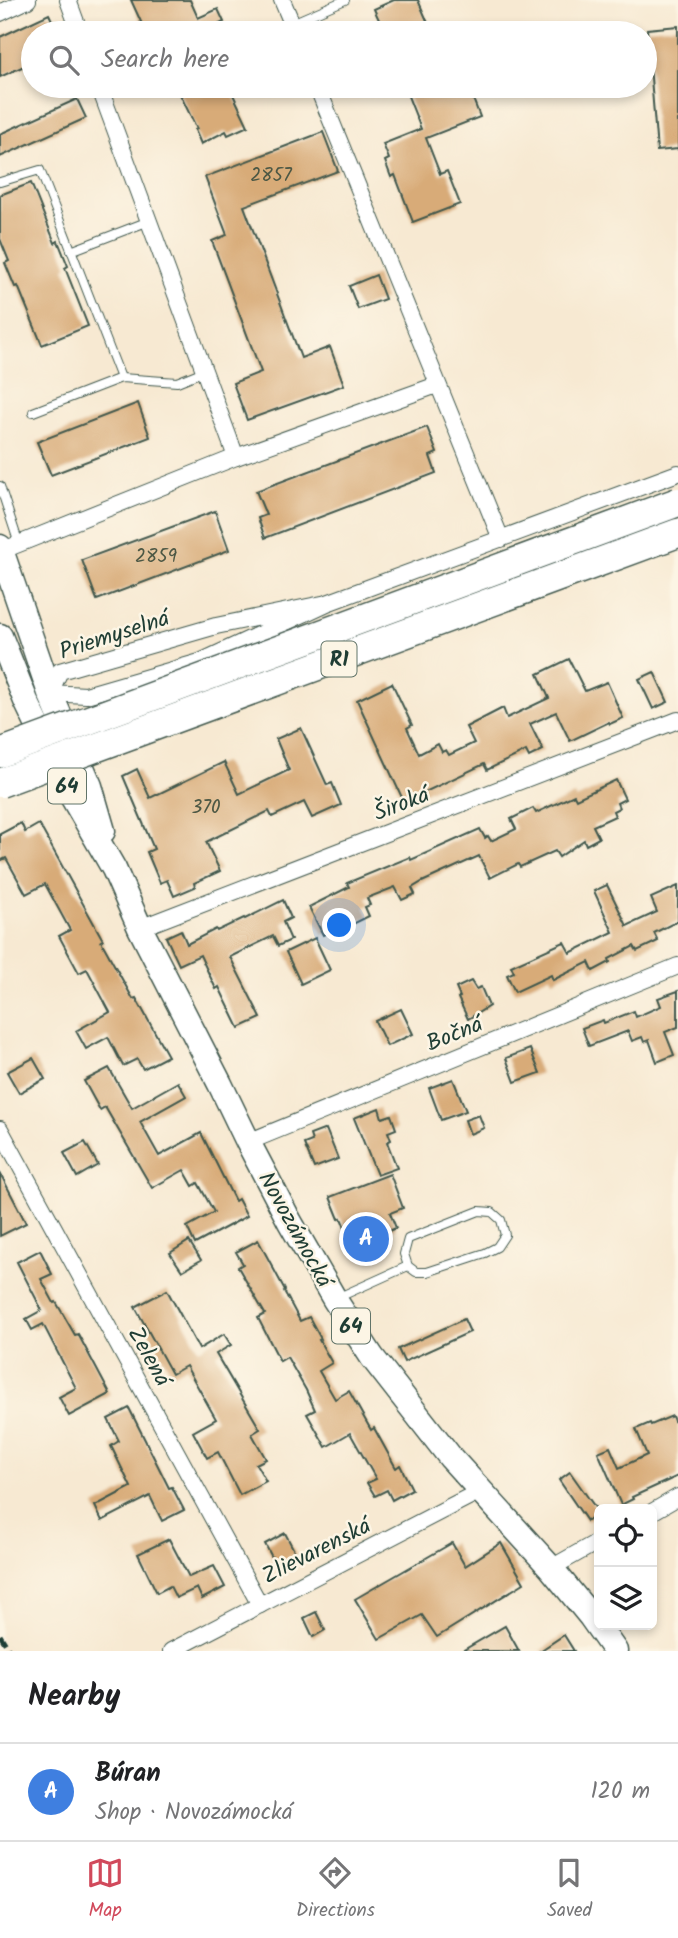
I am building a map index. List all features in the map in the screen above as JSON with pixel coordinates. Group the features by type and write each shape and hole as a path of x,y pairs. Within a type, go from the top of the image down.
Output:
{"highway":[{"name":"R1","path":"0,753 678,502"},
{"name":"R1","path":"0,783 678,533"}],"main road":[{"name":"Novozámocká","path":"7,547 50,693 90,786 114,869"},
{"name":"Novozámocká","path":"0,636 26,701 70,793 114,869 248,1142 335,1300 387,1376 451,1458 551,1568 615,1651"},
{"path":"26,701 50,693"}],"street":[{"path":"0,13 28,0"},
{"path":"68,0 76,21"},
{"path":"282,0 291,21"},
{"path":"103,98 236,457"},
{"path":"322,98 501,539"},
{"path":"7,547 236,457 437,385"},
{"name":"Priemyselná","path":"327,603 216,626 60,671 50,693 86,695 200,662 327,603 678,473"},
{"name":"Široká","path":"141,928 678,720"},
{"name":"Bočná","path":"248,1142 678,966"},
{"name":"Zelená","path":"0,1129 260,1605"},
{"name":"Zlievarenská","path":"171,1651 482,1490"},
{"path":"657,1509 678,1497"},
{"path":"551,1568 594,1544"}],"lane":[{"path":"307,21 345,0"},
{"path":"0,182 40,170 121,378"},
{"path":"71,251 149,222"},
{"path":"33,412 121,378 177,382 204,371"},
{"path":"0,485 7,547"},
{"path":"479,1211 492,1212 501,1220 505,1234 497,1247 485,1253 427,1272 416,1272 408,1266 404,1255 408,1239 479,1211"},
{"path":"335,1300 408,1266"}],"building":[{"path":"131,0 190,0 198,18 218,9 224,21 141,21"},
{"path":"394,0 418,0 427,21 380,21 374,9"},
{"path":"49,14 52,21 34,21"},
{"path":"678,26 678,149 657,151 653,98 657,98 657,28"},
{"path":"21,27 21,67 0,77 0,37"},
{"path":"182,98 235,98 248,126 228,135 226,131 201,144 195,130 197,129"},
{"path":"409,98 473,98 480,117 426,138 440,174 447,171 460,204 413,222 395,175 391,177 385,161 389,159 383,144 421,129"},
{"path":"77,99 86,118 0,157 0,134"},
{"path":"323,132 338,171 244,206 301,358 330,347 344,385 247,420 233,383 261,372 212,241 227,235 205,177"},
{"path":"31,183 55,243 58,241 68,266 65,268 88,326 42,345 18,286 15,287 5,263 9,261 0,239 0,195"},
{"path":"376,275 385,299 358,309 349,286"},
{"path":"138,403 150,437 51,475 37,442"},
{"path":"427,427 437,453 430,456 436,473 265,538 258,518 266,515 256,491"},
{"path":"215,511 229,550 97,600 82,560"},
{"path":"569,659 585,691 607,682 623,718 570,741 556,712 530,724 543,750 529,757 526,751 487,770 484,764 404,802 357,700 392,683 412,725 407,728 419,754 438,744 442,752 446,750 449,755 474,743 466,727 503,708 507,718 549,698 538,674"},
{"path":"654,672 668,702 653,709 639,679"},
{"path":"301,728 327,785 332,783 341,805 312,818 304,802 272,817 269,811 206,842 220,871 194,883 195,887 174,896 167,880 160,883 147,852 154,849 123,776 137,769 150,798 224,762 239,794 289,770 276,739"},
{"path":"616,780 625,799 617,803 619,808 613,811 615,816 593,826 599,838 586,845 584,840 559,857 555,851 520,867 518,864 490,878 479,856 422,882 412,888 415,894 402,900 395,887 367,898 370,905 365,907 369,916 323,935 309,907 349,887 347,883 410,857 411,860 480,829 485,838 488,836 491,841 516,829 511,819 533,808 536,813 574,795 576,799"},
{"path":"21,823 25,832 39,824 133,999 136,998 168,1056 143,1069 137,1059 123,1066 108,1037 86,1049 76,1031 110,1012 87,969 79,973 59,936 70,930 45,884 26,894 6,858 0,861 0,834"},
{"path":"607,885 627,926 657,912 651,898 678,886 678,921 654,933 658,941 637,951 634,946 593,971 589,962 553,980 551,975 515,992 507,975 514,972 511,966 564,942 570,953 613,932 594,891"},
{"path":"283,900 291,918 283,922 291,940 278,946 273,936 230,957 261,1018 239,1028 200,955 179,965 166,937 181,930 187,944"},
{"path":"315,938 330,970 301,984 286,952"},
{"path":"471,981 476,989 481,987 489,1006 468,1019 456,988"},
{"path":"678,991 678,1027 665,1032 674,1055 657,1062 649,1040 644,1042 642,1037 632,1041 628,1031 589,1046 582,1028 634,1011 636,1017 661,1006 658,998"},
{"path":"401,1009 413,1034 387,1046 375,1021"},
{"path":"530,1049 540,1073 515,1082 506,1058"},
{"path":"33,1058 45,1079 19,1093 7,1072"},
{"path":"109,1068 132,1108 178,1082 186,1096 140,1122 159,1156 201,1133 235,1201 238,1199 247,1216 195,1244 187,1227 214,1212 198,1183 193,1186 184,1170 152,1188 105,1107 100,1110 84,1081"},
{"path":"453,1079 466,1111 441,1120 429,1088"},
{"path":"379,1108 382,1118 391,1115 396,1129 388,1132 391,1140 387,1142 397,1168 377,1175 354,1118"},
{"path":"479,1115 484,1128 470,1134 465,1120"},
{"path":"326,1129 338,1159 314,1168 304,1144 312,1141 310,1135"},
{"path":"85,1142 98,1165 77,1177 64,1153"},
{"path":"0,1173 26,1223 0,1236"},
{"path":"390,1174 403,1208 390,1213 396,1228 384,1233 386,1237 375,1241 377,1247 356,1256 330,1197"},
{"path":"258,1240 300,1321 309,1317 321,1339 319,1340 332,1363 319,1371 335,1399 349,1391 396,1468 400,1465 412,1489 392,1500 387,1490 375,1496 367,1483 376,1479 350,1433 326,1447 307,1414 315,1410 306,1390 287,1357 280,1361 258,1318 265,1314 238,1267 243,1264 236,1252"},
{"path":"189,1241 201,1260 182,1271 170,1253"},
{"path":"40,1250 52,1274 41,1279 75,1335 78,1334 110,1394 69,1416 59,1397 76,1388 43,1324 32,1330 26,1319 42,1310 17,1262"},
{"path":"167,1290 199,1349 224,1334 231,1345 216,1354 260,1429 252,1434 266,1459 256,1464 266,1481 240,1495 218,1452 207,1458 193,1432 216,1419 186,1366 172,1374 135,1307"},
{"path":"464,1319 470,1332 404,1362 398,1349"},
{"path":"129,1408 169,1488 172,1487 184,1510 162,1521 150,1496 102,1521 95,1506 131,1487 111,1446 119,1441 108,1419"},
{"path":"672,1416 674,1421 678,1419 678,1476 621,1504 598,1452 610,1447 619,1468 647,1455 636,1429 650,1423 651,1425"},
{"path":"570,1472 594,1506 594,1516 587,1521 559,1480"},
{"path":"285,1533 296,1554 275,1563 265,1544"},
{"path":"169,1539 189,1577 214,1566 225,1587 202,1599 197,1588 176,1598 170,1586 157,1593 138,1554"},
{"path":"452,1543 465,1566 501,1543 524,1583 437,1637 422,1615 379,1639 355,1599"},
{"path":"316,1612 325,1630 313,1637 304,1618"},
{"path":"505,1626 519,1651 462,1651"},
{"path":"564,1635 574,1651 540,1651"}],"railway":[{"path":"0,1635 10,1651"}],"place":[{"name":"Búran","path":"366,1239"}]}
